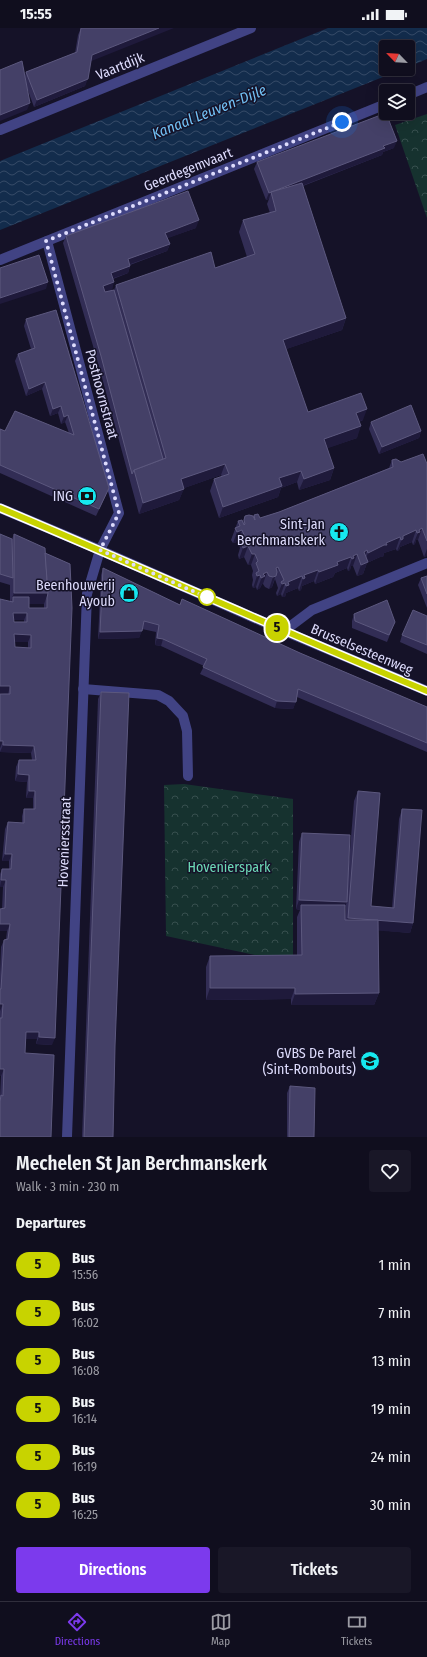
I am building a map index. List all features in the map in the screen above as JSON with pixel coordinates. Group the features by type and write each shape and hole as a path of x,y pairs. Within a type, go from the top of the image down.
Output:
{"street":[{"name":"Vaartdijk","path":"0,130 251,28"},
{"path":"415,92 427,87"},
{"name":"Geerdegemvaart","path":"0,260 379,107"},
{"name":"Posthoornstraat","path":"46,241 119,513 100,550"},
{"name":"Brusselsesteenweg","path":"0,508 427,691"},
{"name":"Hoveniersstraat","path":"67,1137 87,594 100,550"},
{"path":"284,631 312,610 427,563"},
{"path":"83,689 158,695 169,701 183,716 187,731 188,776"}],"green space":[{"path":"427,114 427,218 395,125 410,120 415,120 415,118"},
{"name":"Hovenierspark","path":"184,784 293,799 293,963 166,936 164,785"}],"water":[{"name":"Kanaal Leuven-Dijle","path":"328,28 427,28 427,59 415,64 415,40 379,40 379,76 385,76 0,230 0,161"}],"building":[{"path":"81,28 159,28 92,55 88,79 37,100 26,72 77,52"},
{"path":"22,61 30,103 0,115 0,70"},
{"path":"379,116 379,120 389,120 397,141 383,146 385,148 269,193 257,162"},
{"path":"302,183 346,318 283,340 308,412 361,393 367,409 356,413 361,426 324,439 334,468 304,479 301,471 279,478 282,486 223,507 214,479 229,474 225,464 181,479 184,489 143,503 134,470 166,458 116,285 211,252 215,268 255,254 243,220 276,211 271,192"},
{"path":"188,191 199,220 165,233 170,244 128,259 130,266 111,273 114,282 103,286 105,292 114,290 163,459 134,470 132,474 101,356 66,236"},
{"path":"39,255 48,282 0,298 0,268"},
{"path":"56,310 109,488 99,509 0,465 0,429 5,431 15,411 74,435 68,415 64,417 61,406 53,409 45,382 29,389 18,354 35,348 26,319"},
{"path":"411,405 421,431 382,447 371,422"},
{"name":"Sint-Jan Berchmanskerk","path":"423,454 427,464 427,541 422,528 419,530 420,532 417,533 416,530 403,536 403,539 401,540 400,537 386,543 387,545 368,553 367,550 364,552 368,562 361,565 357,554 353,556 354,558 352,559 351,557 337,562 338,565 319,572 318,570 304,575 305,578 303,579 302,576 288,582 289,585 286,586 285,583 282,584 281,582 284,580 278,567 276,568 276,576 269,576 267,572 263,574 265,576 261,578 260,575 257,576 256,573 259,571 256,563 258,561 255,554 252,554 248,546 243,548 242,544 247,542 242,530 237,532 235,528 240,526 238,521 242,520 244,525 245,516 253,516 255,520 254,515 258,514 260,518 279,512 393,467 392,460 396,459 401,462"},
{"path":"0,534 12,539 13,578 0,574"},
{"path":"14,534 45,548 48,593 14,593"},
{"path":"45,553 70,564 72,608 55,1038 39,1037 39,1032 26,1032 25,1053 54,1055 51,1137 0,1137 0,1102 1,1095 3,1096 4,1069 0,1069 0,1018 2,1018 3,1004 0,1004 0,989 4,940 8,939 10,924 0,924 0,909 5,908 6,880 1,880 2,869 11,869 12,854 5,854 8,822 24,823 24,809 35,809 35,791 29,791 29,775 18,774 19,760 36,760 34,746 3,745 3,741 0,741 0,694 10,694 10,686 0,686 0,599 13,602 13,597 29,597 29,608 47,608 48,593","holes":["13,613 27,613 27,622 14,622","14,634 31,635 31,648 15,647"]},
{"path":"103,568 180,605 182,599 300,653 427,707 427,743 298,689 296,702 277,701 203,667 207,659 163,639 157,638 159,625 144,621 142,631 100,632"},
{"path":"427,576 427,594 421,578"},
{"path":"387,600 395,622 389,635 355,621 354,614"},
{"path":"413,610 427,616 427,645 402,635"},
{"path":"101,692 129,693 115,1046 113,1137 84,1137"},
{"path":"358,791 380,793 371,906 394,908 402,809 422,810 413,923 348,918"},
{"path":"302,833 350,835 347,902 299,900"},
{"path":"301,905 345,905 345,920 378,920 379,993 295,994 295,988 210,988 210,956 302,955"},
{"path":"290,1086 315,1088 314,1137 289,1137"}],"bus line":[{"name":"5","path":"0,508 427,691"}],"place":[{"name":"ING","path":"87,496"},
{"name":"Sint-Jan Berchmanskerk","path":"339,532"},
{"name":"Beenhouwerij Ayoub","path":"129,593"},
{"name":"GVBS De Parel (Sint-Rombouts)","path":"370,1061"}],"route":[{"path":"207,597 213,600 100,550 119,513 46,241 342,122"}]}
